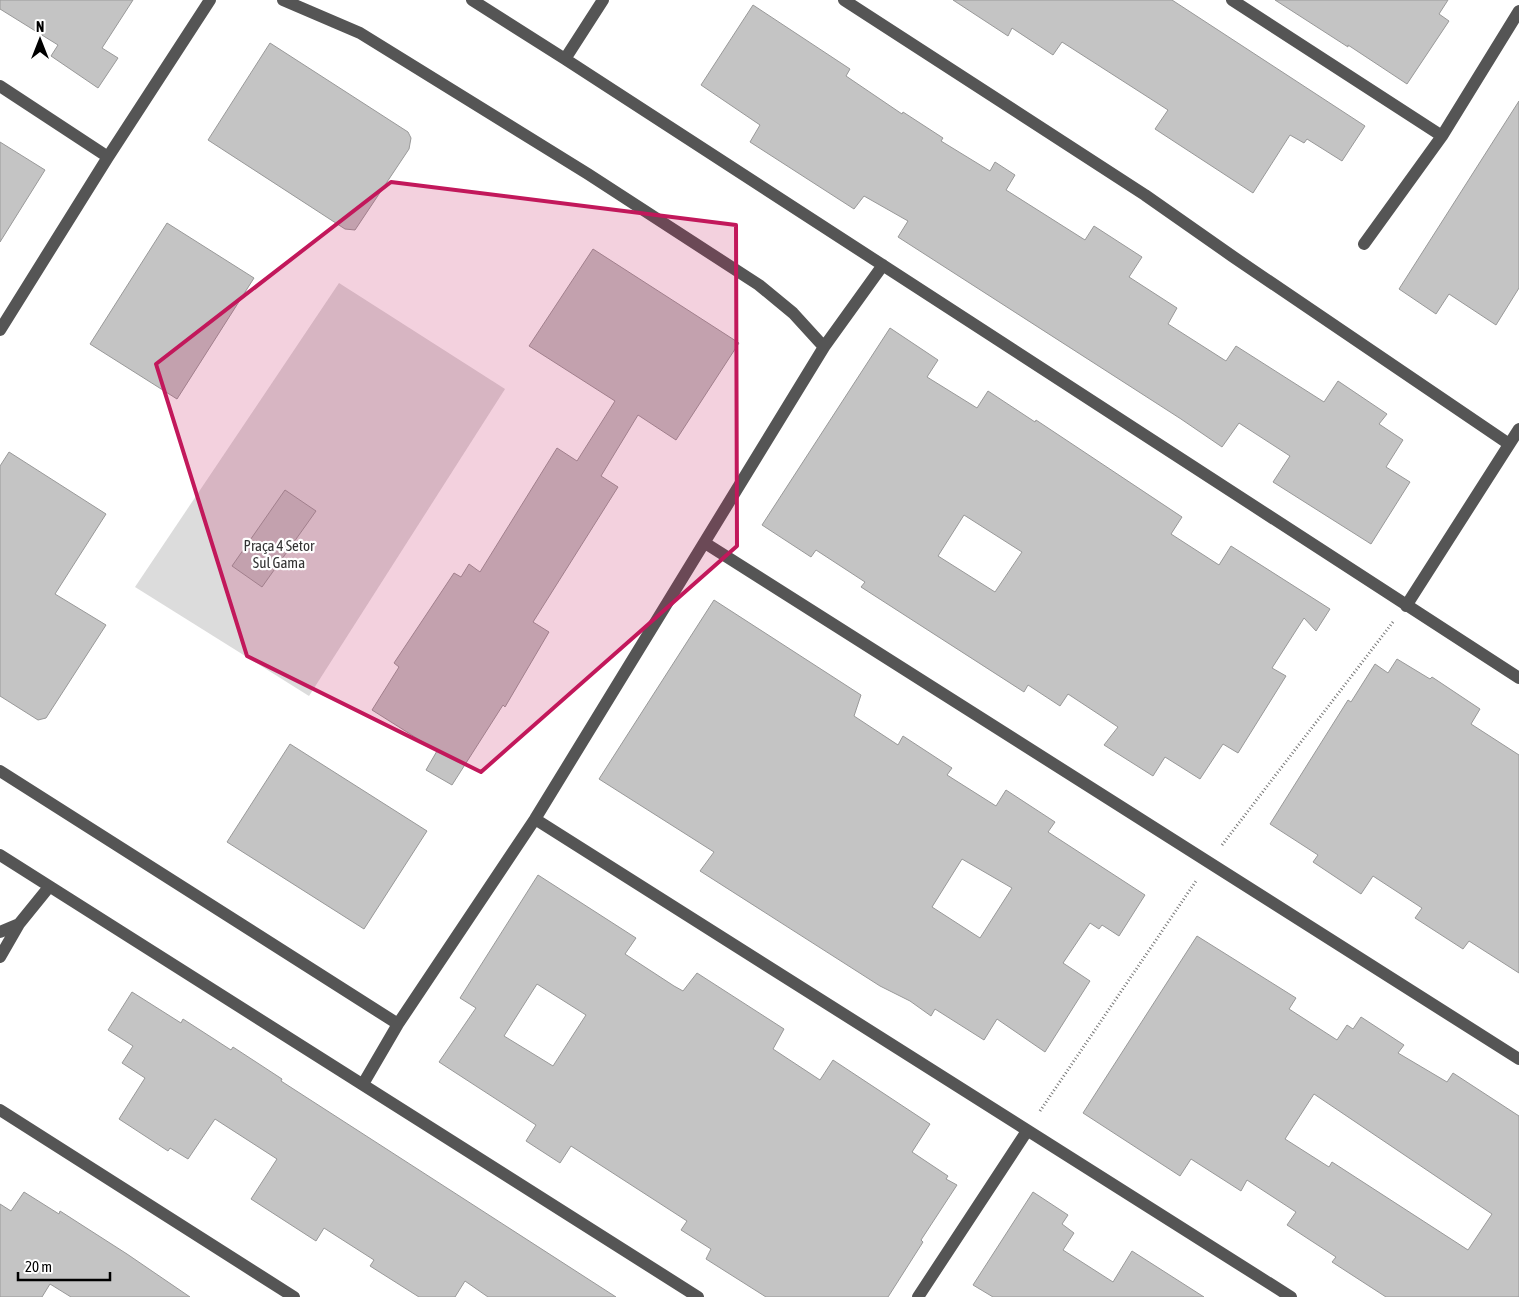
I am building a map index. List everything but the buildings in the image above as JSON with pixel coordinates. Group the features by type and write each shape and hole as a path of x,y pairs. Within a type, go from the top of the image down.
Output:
{"street":[{"path":"0,330 108,157 210,0"},
{"path":"283,0 360,33 588,174 760,285 793,313 824,347"},
{"path":"472,0 1519,678"},
{"path":"565,59 603,0"},
{"path":"844,0 1145,195 1240,262 1509,444"},
{"path":"1232,0 1442,136"},
{"path":"1364,244 1442,136 1519,11"},
{"path":"0,86 108,157"},
{"path":"363,1084 398,1024 535,819 824,347 883,265"},
{"path":"1406,606 1519,429"},
{"path":"705,543 1519,1058"},
{"path":"0,771 398,1024"},
{"path":"535,819 1291,1297"},
{"path":"0,855 698,1297"},
{"path":"0,957 19,924 49,887"},
{"path":"0,932 19,924"},
{"path":"0,1110 294,1297"},
{"path":"918,1297 1026,1131"}],"highlighted area":[{"path":"391,182 736,225 737,546 481,772 247,656 156,364"}],"green space":[{"name":"Praça 4 Setor Sul Gama","path":"339,283 505,389 309,696 135,587"}]}
